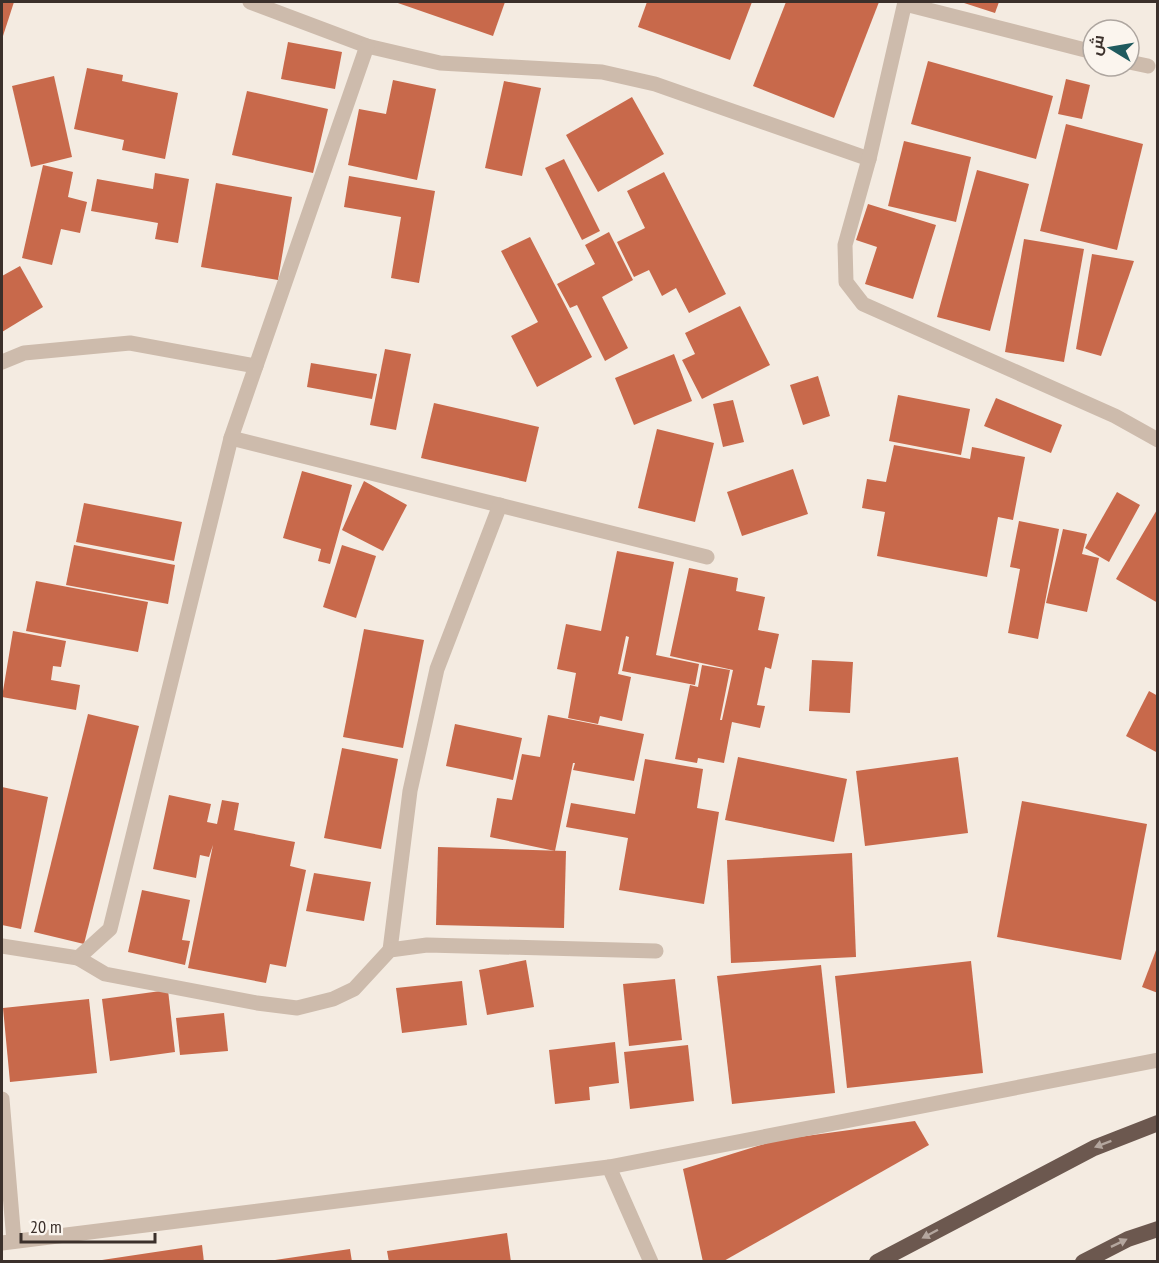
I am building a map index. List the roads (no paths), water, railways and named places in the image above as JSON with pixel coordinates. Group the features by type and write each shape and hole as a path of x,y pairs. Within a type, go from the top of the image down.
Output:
{"highway":[{"path":"877,1262 1094,1148 1158,1123"},
{"path":"1083,1262 1128,1239 1158,1229"}],"street":[{"path":"250,2 367,46 440,63 602,72 655,84 870,159"},
{"path":"1081,49 905,3 870,159 845,245 846,282 863,304 1115,416 1158,440"},
{"path":"78,958 110,929 231,438 367,46"},
{"path":"1141,65 1148,66"},
{"path":"2,362 24,353 130,343 256,366"},
{"path":"231,438 706,556"},
{"path":"2,946 78,958 105,974 257,1003 297,1008 333,999 354,989 390,950 410,791 437,669 500,505"},
{"path":"390,950 427,945 656,951"},
{"path":"2,1099 8,1242 609,1167 1158,1060"},
{"path":"609,1167 651,1262"}]}
